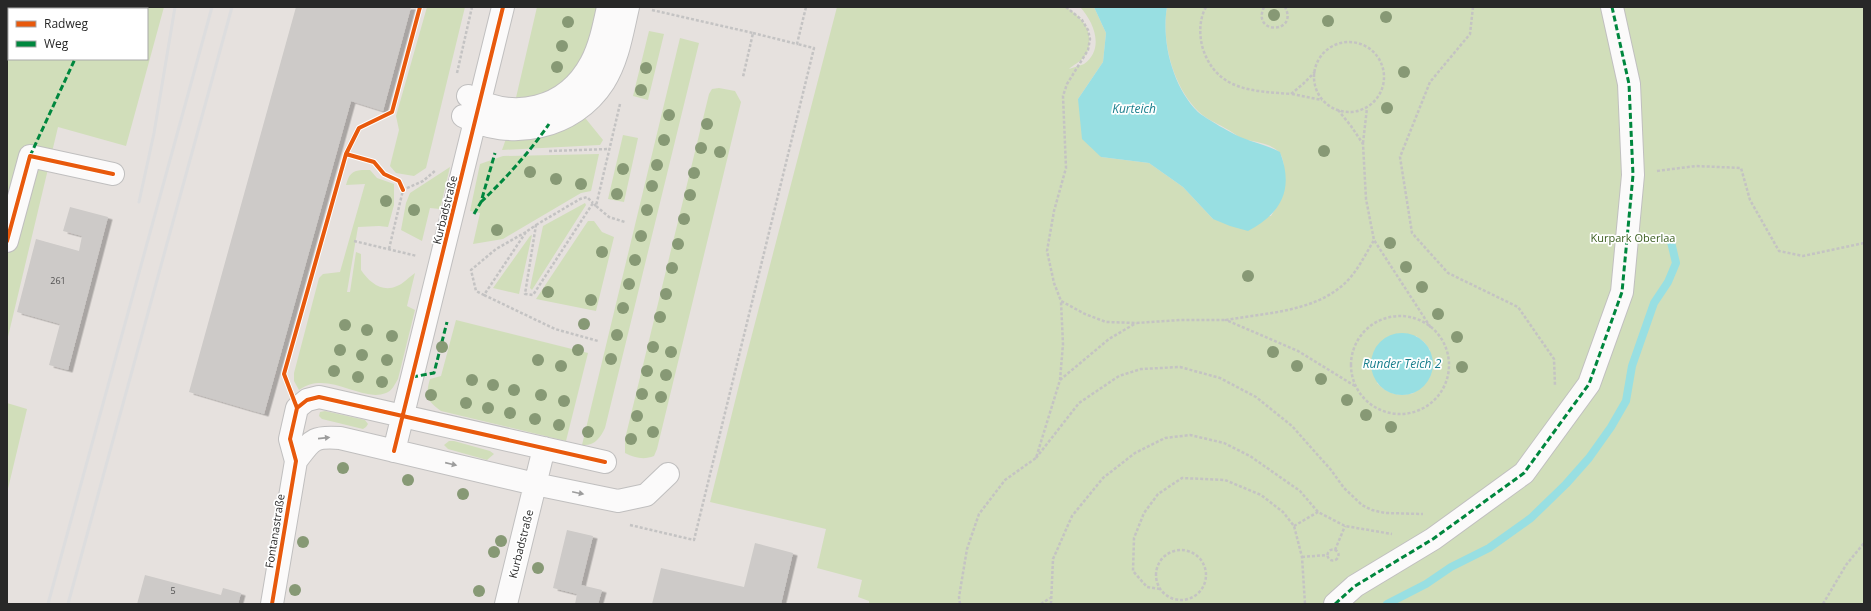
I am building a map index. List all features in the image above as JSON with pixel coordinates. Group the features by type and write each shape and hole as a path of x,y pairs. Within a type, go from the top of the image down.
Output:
{"street":[{"name":"Kurbadstraße","path":"394,450 468,154 471,109 503,7"},
{"path":"471,109 529,108 551,102 569,91 578,82 592,62 608,7"},
{"path":"471,109 501,129 525,130 549,124 578,109 596,92 609,72 619,47 628,7"},
{"path":"1335,604 1355,586 1433,538 1524,473 1589,384 1622,292 1633,175 1629,84 1612,7"},
{"path":"7,240 30,156 113,174"},
{"path":"296,461 290,439 297,408 306,400 319,397 605,462"},
{"path":"296,461 312,440 323,437 340,438 535,484 618,501 646,495 668,474"},
{"name":"Kurbadstraße","path":"506,604 544,448"},
{"name":"Fontanastraße","path":"272,604 296,461"}],"path":[{"path":"797,44 806,7"},
{"path":"1036,458 1060,380 1063,344 1061,301 1054,283 1047,251 1054,211 1066,168 1063,96 1068,84 1088,50 1090,39 1088,30 1082,20 1066,7"},
{"path":"1206,7 1201,25 1200,40 1208,62 1222,79 1244,89 1291,94 1323,100 1338,110 1363,144"},
{"path":"1264,7 1261,15 1264,24 1276,28 1281,27 1288,16 1284,7"},
{"path":"1473,7 1470,34 1430,82 1400,157 1412,233 1448,273 1518,307 1554,359 1555,390"},
{"path":"628,525 694,540 814,48 650,10"},
{"path":"743,77 753,34"},
{"path":"1323,100 1316,87 1315,72 1318,60 1325,51 1335,45 1347,42 1358,43 1369,48 1378,56 1383,67 1384,78 1382,90 1376,100 1367,108 1348,112 1338,110"},
{"path":"1291,94 1315,72"},
{"path":"596,206 622,97"},
{"path":"1367,108 1363,144 1366,199 1374,240 1432,328 1442,340 1448,355 1448,371 1444,386 1435,399 1422,409 1408,414 1392,414 1377,409 1364,399 1355,386 1351,370 1352,354 1359,338 1370,326 1385,318 1401,316 1418,320 1432,328"},
{"path":"544,151 610,149"},
{"path":"390,249 402,188 423,181 443,164 468,154"},
{"path":"1633,175 1696,166 1741,168 1750,200 1779,251 1804,256 1864,243"},
{"path":"598,341 555,329 476,291 471,270 496,249 580,199 587,197 609,217 625,222"},
{"path":"536,225 525,294 533,296 593,203"},
{"path":"484,295 526,232"},
{"path":"1061,301 1085,314 1106,322 1136,323 1180,320 1226,320 1300,307 1326,297 1343,285 1360,263 1374,240"},
{"path":"354,241 424,258"},
{"path":"1226,320 1298,351 1355,386"},
{"path":"1060,380 1109,339 1136,323"},
{"path":"960,604 959,596 967,549 979,514 1005,480 1036,458 1080,403 1119,376 1141,369 1180,367 1220,378 1256,397 1292,426 1331,470 1344,488 1362,504 1372,510 1385,513 1430,513"},
{"path":"1051,604 1050,598 1053,559 1072,516 1103,478 1135,453 1165,438 1190,435 1224,443 1250,456 1300,491 1318,512 1345,526 1394,535"},
{"path":"1160,589 1156,574 1161,559 1174,551 1190,551 1203,562 1205,571 1206,579 1197,594 1182,600 1165,595 1160,589 1146,587 1133,571 1134,538 1144,513 1158,494 1182,478 1225,480 1261,495 1283,512 1294,526 1302,557 1305,604"},
{"path":"1294,526 1318,512"},
{"path":"1335,550 1345,526"},
{"path":"1824,604 1846,565 1864,543"},
{"path":"1327,555 1330,550 1335,550"},
{"path":"1327,555 1331,560 1337,559 1338,554 1335,550"},
{"path":"1302,557 1327,555"},
{"path":"1040,604 1050,598"}],"green space":[{"path":"7,7 164,7 126,146 58,127 7,341"},
{"path":"427,7 465,7 426,168 414,176 396,173 390,166 399,130 396,116"},
{"path":"537,7 600,7 585,61 560,88 515,102"},
{"name":"Kurpark Oberlaa","path":"837,7 1066,7 1084,23 1089,33 1089,46 1086,55 1069,69 1084,64 1094,51 1096,43 1093,28 1080,7 1094,7 1106,33 1103,62 1078,99 1101,157 1149,163 1183,187 1213,219 1271,216 1281,199 1283,189 1284,168 1282,157 1277,150 1272,147 1243,139 1204,116 1190,102 1182,90 1171,63 1166,34 1167,7 1864,7 1864,604 869,604 869,601 858,597 862,580 817,568 826,529 710,502","holes":["1416,336 1424,342 1430,350 1414,393 1403,395 1394,394 1385,390 1377,383"]},
{"path":"649,31 664,34 648,100 633,96"},
{"path":"680,38 699,43 605,428 594,443 582,445"},
{"path":"719,88 735,91 741,102 657,449 654,456 647,458 636,457 625,453 625,439 709,94 712,89"},
{"path":"582,114 603,140 600,145 502,150 507,136"},
{"path":"623,135 638,138 624,202 608,199"},
{"path":"599,154 591,191 581,193 503,239 473,244 480,213 470,211 480,164 503,156"},
{"path":"450,167 440,209 430,208 422,241 401,230 406,203 410,193"},
{"path":"370,170 377,178 394,184 394,205 388,227 358,227 347,292 350,292 356,252 361,254 361,270 368,279 381,287 391,288 397,286 415,273 407,306 415,310 398,379 390,391 376,395 366,394 333,384 321,383 310,385 299,390 294,381 294,373 319,278 323,274 340,272 365,184 346,185 351,174 355,171"},
{"path":"585,203 586,205 532,290 530,288 543,226"},
{"path":"588,221 594,221 602,232 614,237 596,311 536,299"},
{"path":"532,235 519,294 493,288 530,236"},
{"path":"456,320 588,353 566,441 441,411 430,401 428,398 428,390 430,379 441,376"},
{"path":"7,403 27,409 7,493"},
{"path":"325,411 365,420 368,424 363,429 322,419 319,416 320,412"},
{"path":"449,441 490,451 494,454 487,460 448,449 444,445"}],"water":[{"name":"Kurteich","path":"1094,7 1167,7 1166,35 1171,63 1182,90 1189,102 1202,115 1227,130 1280,152 1286,177 1285,189 1277,208 1260,224 1248,231 1213,219 1183,187 1149,163 1101,157 1082,139 1078,99 1103,62 1106,33"},
{"name":"Runder Teich 2","path":"1396,333 1408,333 1424,342 1431,352 1433,364 1431,376 1424,386 1408,395 1396,395 1385,390 1376,381 1371,370 1371,358 1376,347 1385,338"}],"building":[{"path":"296,7 411,7 383,111 351,101 264,414 189,392"},
{"path":"70,207 108,217 68,370 49,365 60,324 17,312 36,239 79,251 82,236 63,231"},
{"path":"567,530 593,536 581,585 602,590 598,604 575,604 577,594 553,588"},
{"path":"755,543 793,553 781,604 652,604 661,568 744,587"},
{"path":"145,575 221,595 223,588 241,593 238,604 137,604"}],"waterway":[{"path":"1387,604 1426,584 1451,567 1489,548 1531,518 1566,484 1589,458 1611,427 1626,401 1632,366 1654,303 1668,282 1676,263 1671,242"}],"railway":[{"path":"139,202 154,133 175,7"},
{"path":"48,604 212,7"},
{"path":"68,604 232,7"}],"marked path":[{"path":"1335,604 1355,586 1433,539 1524,473 1589,384 1622,292 1633,175 1629,84 1612,7"},
{"path":"30,156 75,60"},
{"path":"481,202 517,165 549,124"},
{"path":"474,214 481,202 495,153"},
{"path":"412,377 434,373 447,322"}],"cycle path":[{"path":"297,408 284,374 346,154 359,128 392,112 420,7"},
{"path":"394,451 503,7"},
{"path":"346,154 374,162 384,174 399,181 403,190"},
{"path":"7,241 30,156 113,174"},
{"path":"272,604 296,461 290,439 297,408 307,400 319,397 605,462"}]}
